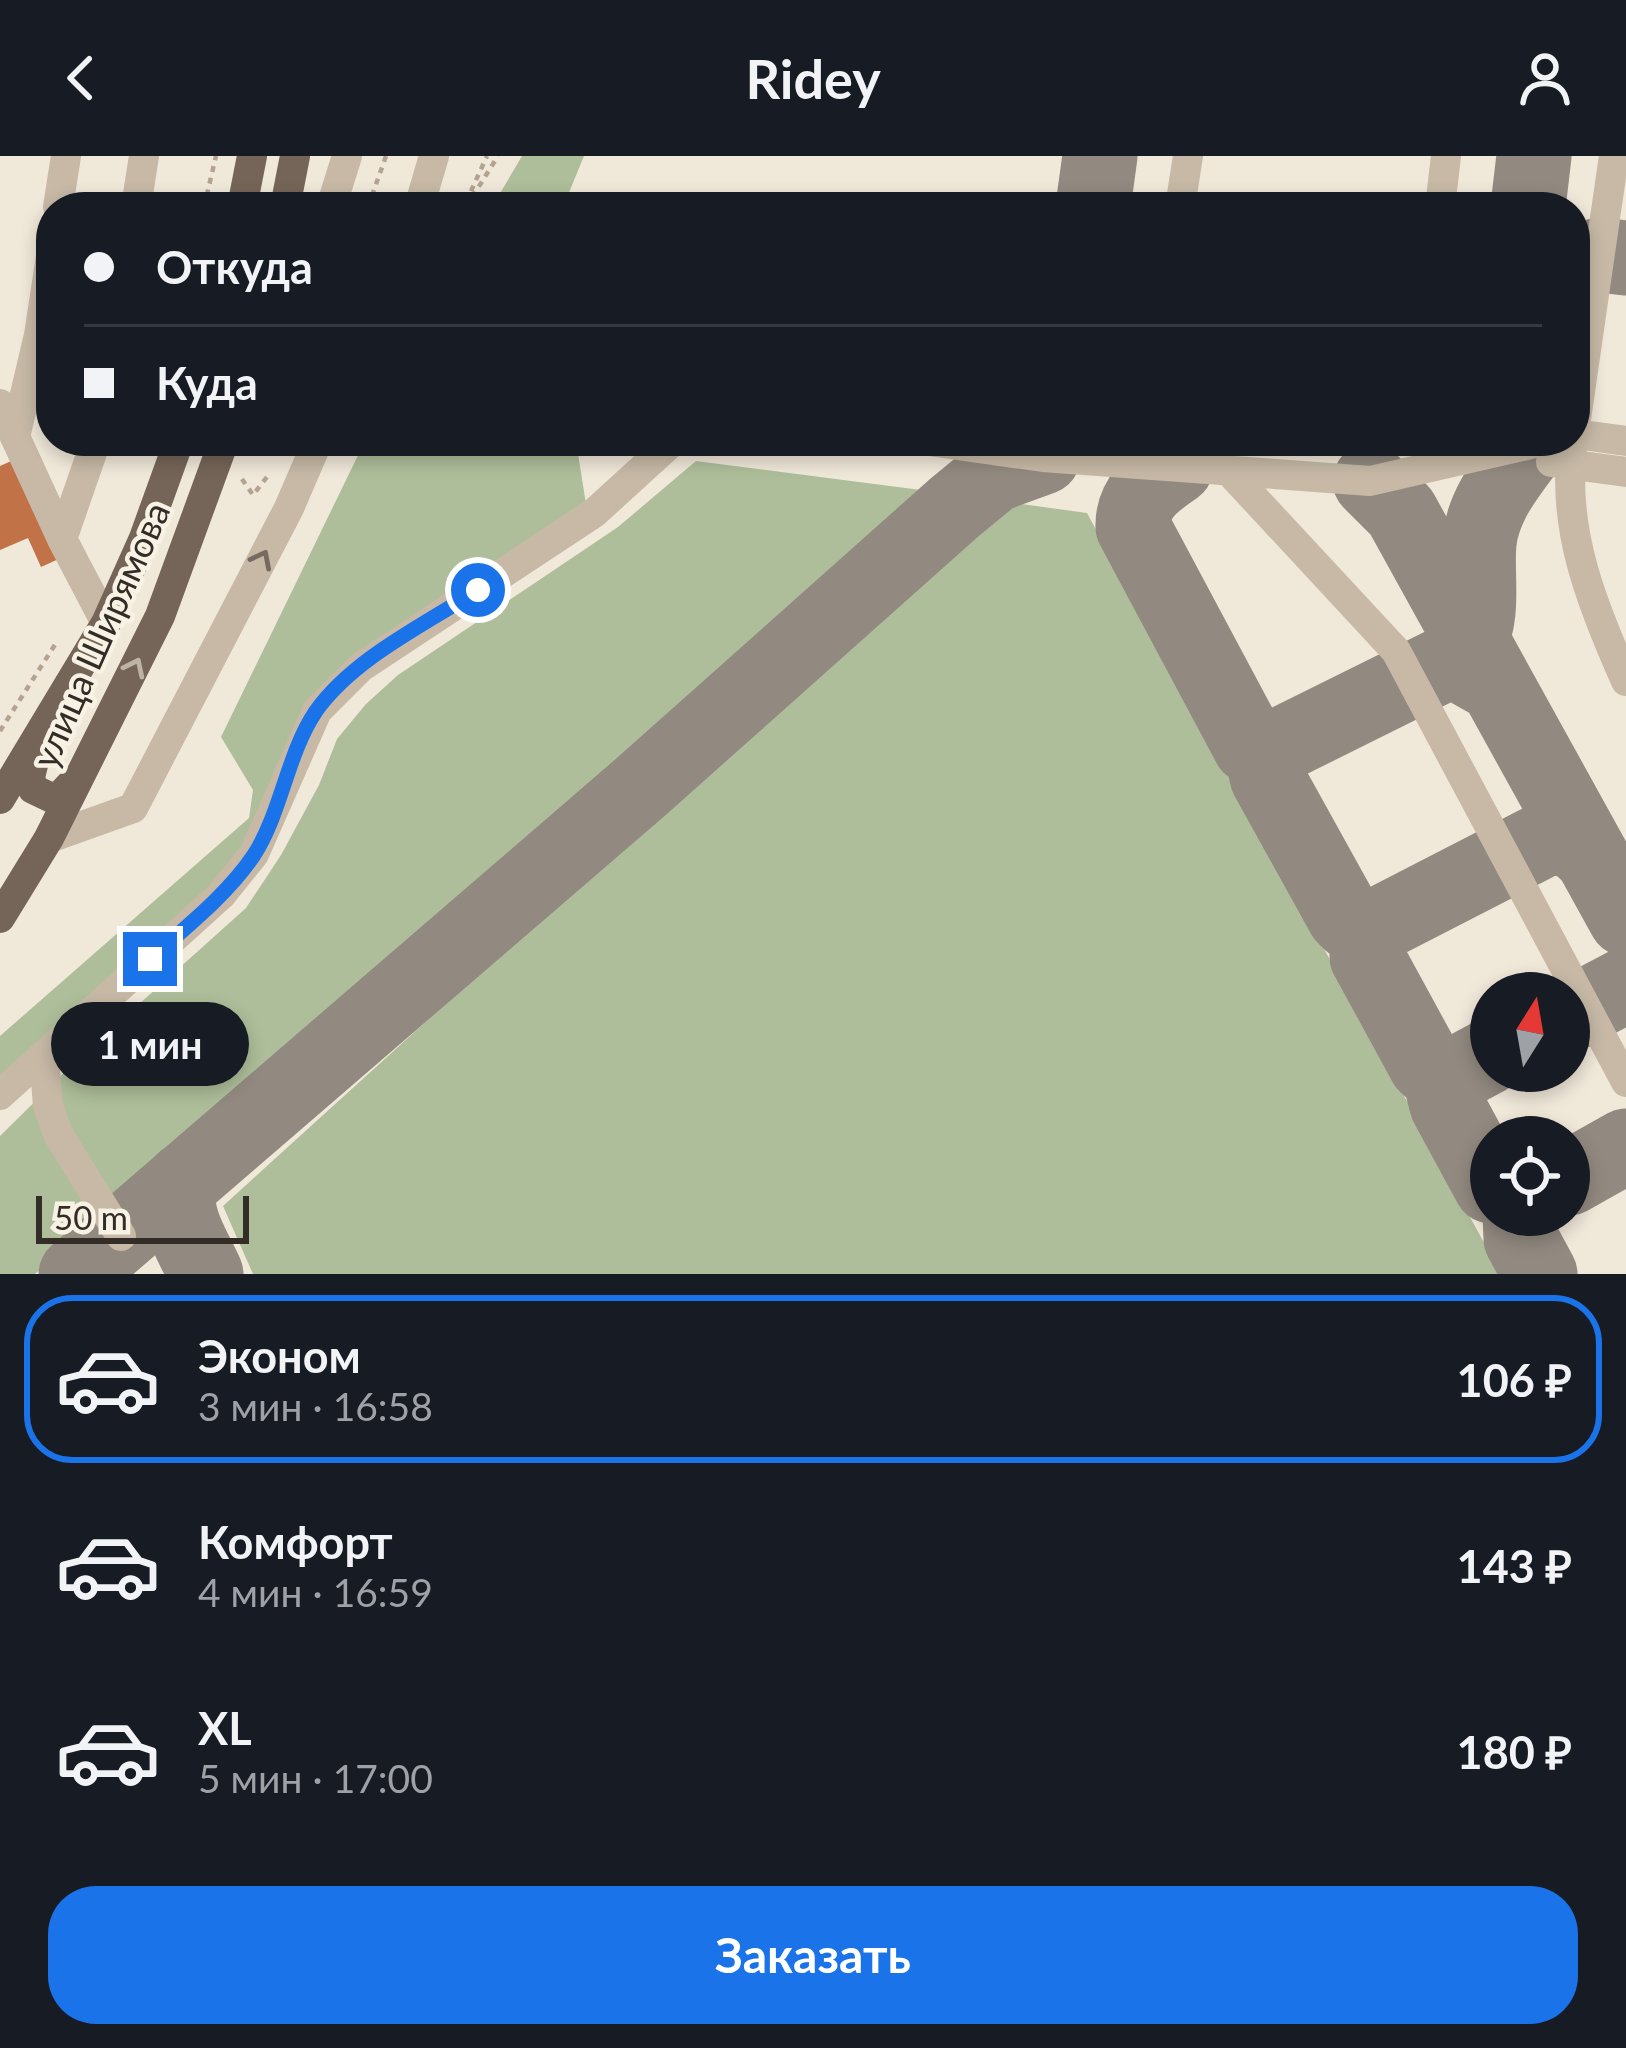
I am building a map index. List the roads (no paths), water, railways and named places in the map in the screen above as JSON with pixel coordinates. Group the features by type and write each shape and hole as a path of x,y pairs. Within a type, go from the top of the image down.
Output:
{"main road":[{"path":"245,192 252,156"},
{"path":"288,192 295,156"},
{"name":"улица Ширямова","path":"0,799 106,623 174,456"},
{"name":"улица Ширямова","path":"0,918 49,838 160,616 227,456"},
{"path":"43,731 31,782 40,795 56,800 68,790 99,740"}],"lane":[{"path":"60,192 66,156"},
{"path":"138,192 144,156"},
{"path":"336,192 347,156"},
{"path":"423,192 434,156"},
{"path":"1182,192 1188,156"},
{"path":"1442,192 1446,156"},
{"path":"1590,323 1614,156"},
{"path":"15,436 36,348"},
{"path":"0,404 106,623"},
{"path":"1590,442 1626,441"},
{"path":"1590,452 1626,472"},
{"path":"62,539 90,456"},
{"path":"49,838 134,808 289,508 302,456"},
{"path":"0,1095 221,895 254,854 305,731 333,692 362,667 594,513 657,456"},
{"path":"1036,456 1370,481 1478,456"},
{"path":"1215,456 1396,651 1626,1082"},
{"path":"1574,456 1580,568 1626,681"},
{"path":"44,1055 48,1106 58,1134 121,1236"}]}
